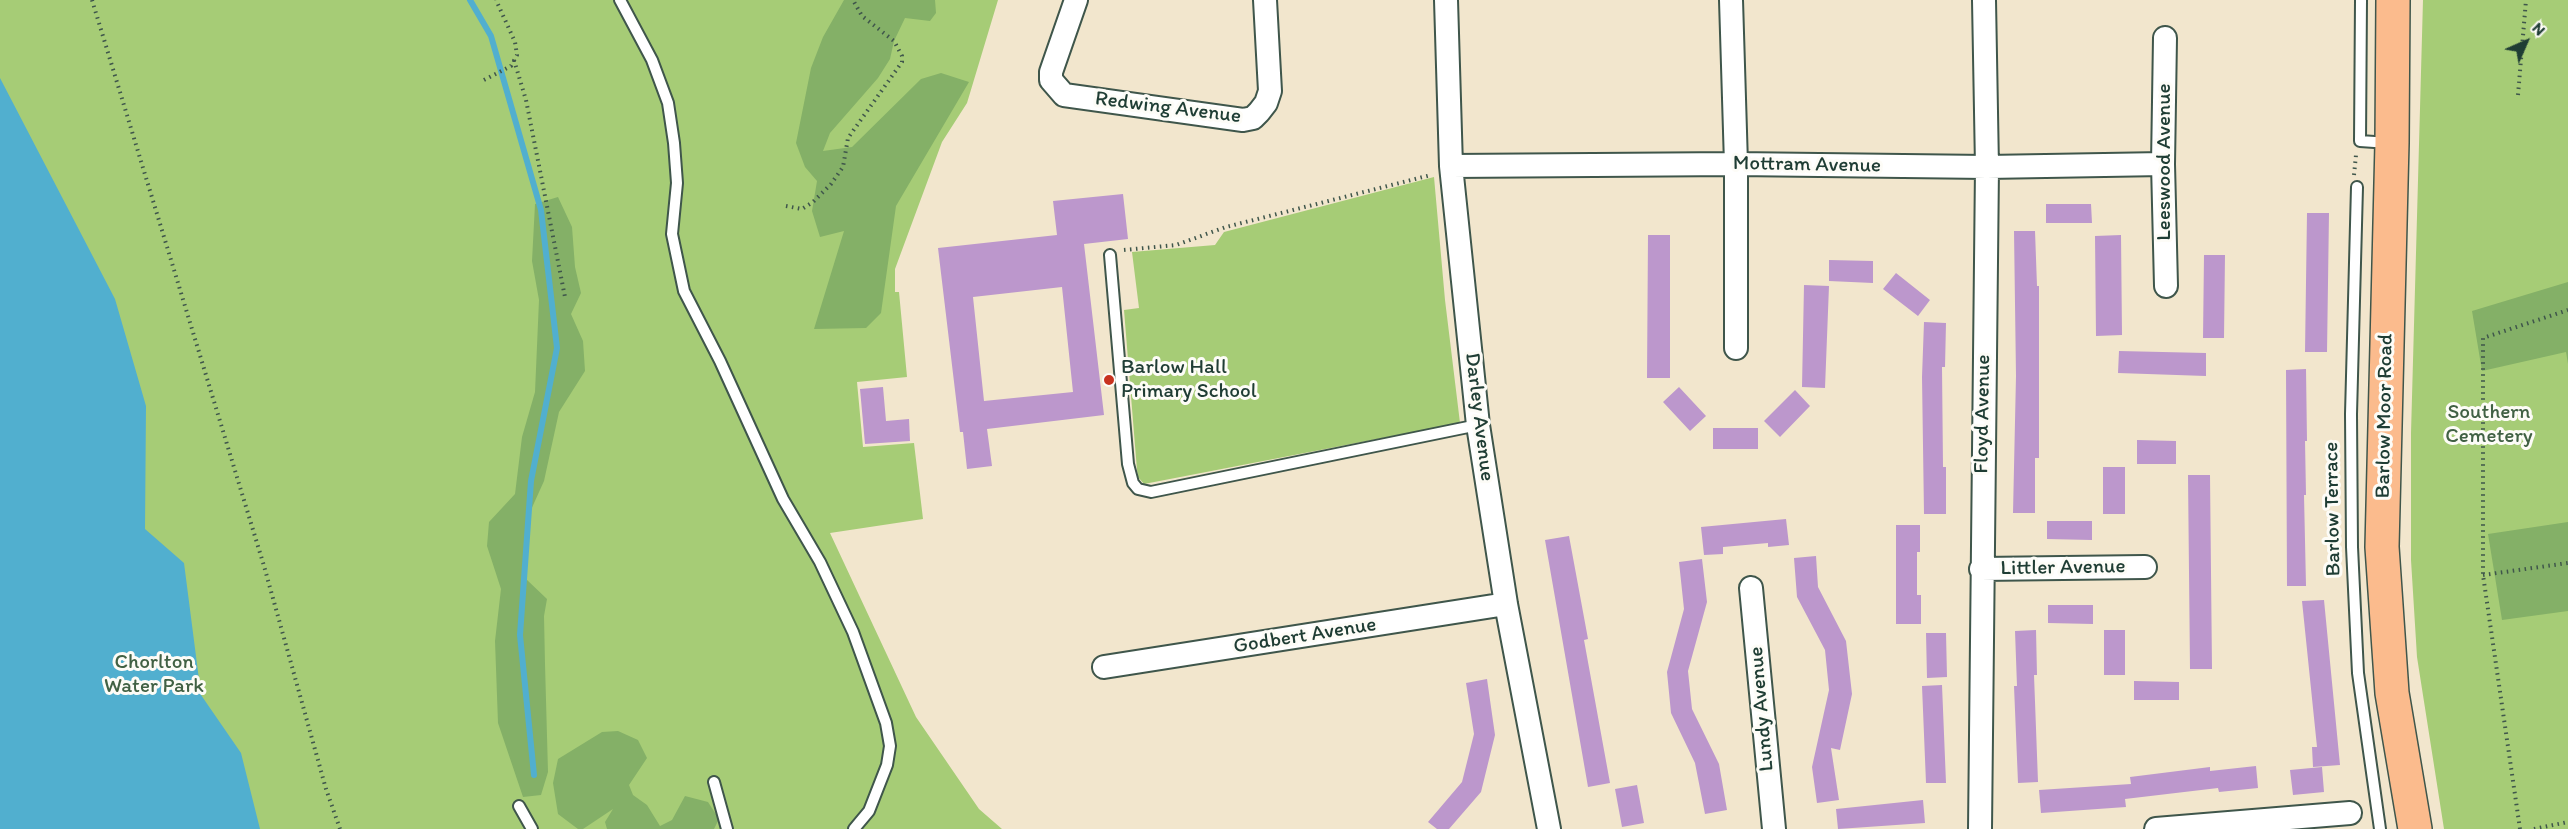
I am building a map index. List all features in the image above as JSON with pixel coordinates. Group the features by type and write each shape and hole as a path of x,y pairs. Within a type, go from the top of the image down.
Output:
{"main road":[{"name":"Barlow Moor Road","path":"2393,0 2392,143 2382,547 2392,693 2415,829"}],"street":[{"name":"Redwing Avenue","path":"1076,0 1051,72 1051,80 1064,95 1244,120 1253,118 1259,112 1266,104 1270,91 1265,0"},
{"name":"Darley Avenue","path":"1446,0 1451,166 1478,425 1506,604 1549,829"},
{"path":"1731,0 1736,164 1736,348"},
{"name":"Floyd Avenue","path":"1980,829 1987,167 1984,0"},
{"name":"Leeswood Avenue","path":"2165,38 2163,164 2166,286"},
{"name":"Mottram Avenue","path":"1451,166 1736,164 1987,167 2163,164"},
{"name":"Littler Avenue","path":"1981,569 2145,567"},
{"name":"Lundy Avenue","path":"1751,588 1774,829"},
{"name":"Godbert Avenue","path":"1104,667 1506,604"},
{"path":"2157,829 2350,813"}],"lane":[{"path":"620,0 652,60 668,103 676,173 672,234 684,291 720,361 783,499 820,562 852,632 886,723 890,746 887,765 869,811 854,829"},
{"path":"2361,0 2360,141 2392,143"},
{"name":"Barlow Terrace","path":"2357,187 2351,414 2352,548 2358,673 2380,829"},
{"path":"1115,253 1128,464 1133,483 1138,489 1151,492 1478,425"},
{"path":"714,782 727,829"},
{"path":"519,806 532,829"}],"path":[{"path":"92,0 264,566 326,789 340,829"},
{"path":"484,80 509,67 517,55 515,42 496,0"},
{"path":"786,206 802,209 821,195 831,184 843,166 848,138 902,62 902,56 894,41 862,16 852,0"},
{"path":"2518,95 2526,0"},
{"path":"514,60 526,100 565,297"},
{"path":"2357,187 2354,178 2355,156 2360,141"},
{"path":"1115,253 1176,244 1226,227 1412,180 1451,166"},
{"path":"2520,829 2482,575 2483,339 2568,310"},
{"path":"2482,575 2568,563"},
{"path":"2534,829 2568,822"}],"green space":[{"path":"0,0 998,0 967,103 942,142 895,269 895,292 899,292 907,377 857,382 863,447 914,443 923,519 830,533 916,717 979,809 1002,829 0,829"},
{"path":"844,0 935,0 936,13 930,21 905,18 894,41 890,59 878,78 830,133 823,151 852,147 921,79 941,73 969,82 896,206 881,313 866,328 814,329 844,231 820,237 812,211 817,181 805,167 796,143 811,68 823,37"},
{"name":"Southern Cemetery","path":"2423,0 2568,0 2568,829 2444,829 2417,657 2411,560 2411,433"},
{"path":"1434,177 1445,300 1460,423 1144,484 1138,477 1137,470 1124,310 1139,308 1132,252 1215,245 1224,232"},
{"path":"558,197 572,227 575,267 581,293 571,314 583,341 585,371 559,412 544,481 530,512 526,579 547,599 544,616 548,772 541,795 523,797 498,723 495,641 501,589 487,546 489,522 515,494 522,437 535,392 539,300 532,261 535,204"},
{"path":"2568,282 2568,364 2566,352 2482,371 2472,311"},
{"path":"2568,522 2568,611 2502,620 2488,534"},
{"path":"618,731 638,740 647,758 629,785 633,795 647,805 660,826 672,820 685,796 708,802 719,819 714,829 607,829 605,822 613,809 583,829 578,829 558,814 553,783 558,759 602,732"}],"water":[{"name":"Chorlton Water Park","path":"0,78 115,299 146,406 145,529 184,563 201,695 241,753 260,829 0,829"}],"building":[{"path":"1123,194 1128,239 1084,244 1104,415 987,429 992,466 967,469 963,432 960,432 938,248 1057,235 1053,201","holes":["1062,287 1073,392 984,401 973,297"]},
{"path":"2046,204 2091,204 2092,223 2046,223"},
{"path":"2307,213 2329,213 2327,352 2305,352"},
{"path":"2014,231 2035,231 2037,286 2039,286 2039,458 2035,458 2035,513 2013,513 2016,376"},
{"path":"1648,235 1670,235 1670,378 1647,378"},
{"path":"2121,235 2122,335 2096,336 2095,236"},
{"path":"2204,255 2225,255 2224,338 2203,338"},
{"path":"1829,260 1873,261 1873,283 1829,281"},
{"path":"1896,273 1930,300 1918,316 1883,289"},
{"path":"1804,285 1829,286 1825,388 1802,387"},
{"path":"1924,322 1946,323 1945,367 1942,367 1946,514 1924,514 1922,377"},
{"path":"2119,351 2206,353 2206,376 2118,373"},
{"path":"2306,369 2307,441 2305,441 2306,495 2304,495 2306,586 2287,586 2286,370"},
{"path":"883,387 886,421 909,419 910,441 865,444 860,389"},
{"path":"1679,387 1706,416 1690,431 1663,402"},
{"path":"1795,390 1810,406 1780,437 1764,421"},
{"path":"1713,428 1758,428 1758,449 1713,449"},
{"path":"2137,440 2176,441 2176,464 2137,464"},
{"path":"2103,467 2125,467 2125,514 2103,514"},
{"path":"2188,475 2210,475 2212,669 2190,669"},
{"path":"1786,519 1789,545 1768,547 1768,543 1723,547 1723,554 1704,555 1701,527"},
{"path":"2047,521 2092,521 2092,540 2047,539"},
{"path":"1896,525 1920,525 1920,552 1917,552 1917,595 1921,595 1921,624 1896,624"},
{"path":"1569,536 1588,639 1584,640 1610,783 1588,787 1545,540"},
{"path":"1816,556 1818,587 1846,641 1852,694 1840,750 1831,748 1839,800 1817,803 1812,767 1829,690 1825,650 1797,597 1794,558"},
{"path":"1702,559 1707,602 1688,671 1692,709 1719,764 1727,810 1705,814 1695,763 1671,713 1667,672 1684,609 1679,562"},
{"path":"2324,600 2340,765 2313,767 2312,747 2317,747 2302,601"},
{"path":"2048,605 2093,605 2093,624 2048,623"},
{"path":"2036,630 2037,675 2034,675 2038,782 2018,783 2014,686 2017,686 2015,631"},
{"path":"2104,630 2125,630 2125,675 2104,675"},
{"path":"1926,633 1946,633 1947,677 1927,678"},
{"path":"1487,679 1495,735 1481,792 1449,829 1437,829 1428,822 1462,782 1474,734 1466,683"},
{"path":"2134,681 2179,682 2179,700 2134,700"},
{"path":"1942,685 1946,783 1926,783 1922,686"},
{"path":"2256,766 2258,788 2219,792 2218,788 2125,799 2126,807 2041,813 2039,790 2131,784 2130,777 2210,767 2210,771"},
{"path":"2322,767 2324,792 2293,795 2290,770"},
{"path":"1637,785 1644,823 1622,827 1615,789"},
{"path":"1923,800 1925,823 1838,829 1836,809"}],"waterway":[{"path":"470,0 491,36 541,210 557,348 531,481 520,635 534,775"}],"place":[{"name":"Barlow Hall Primary School","path":"1109,380"}]}
